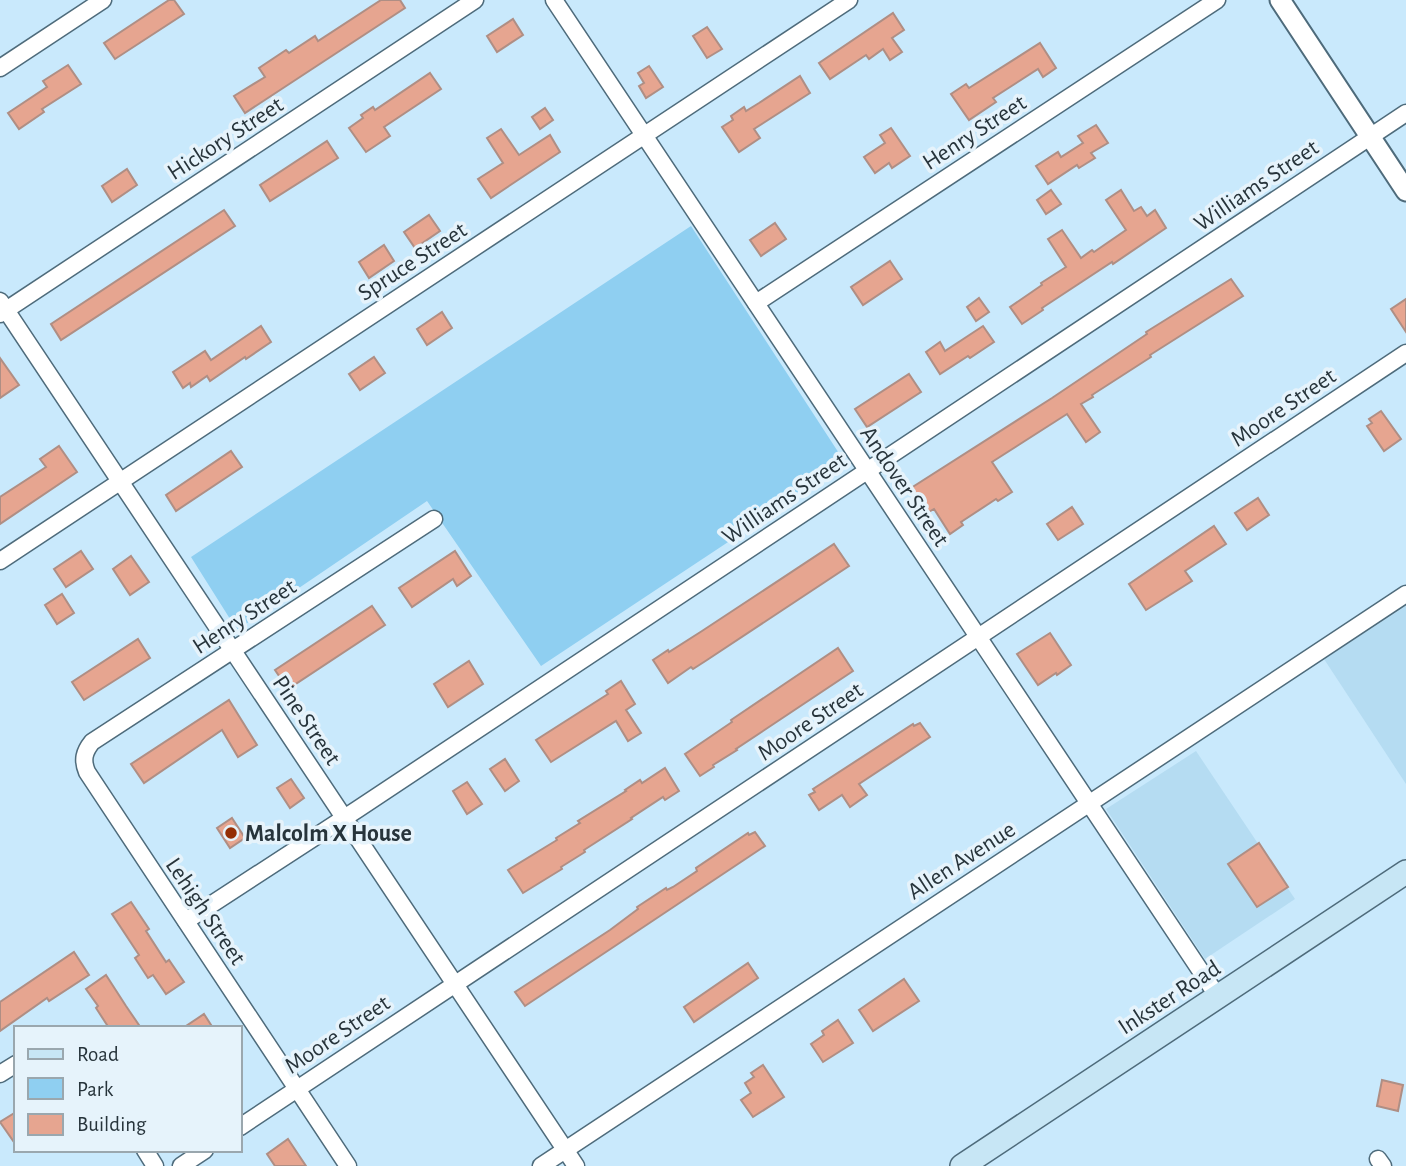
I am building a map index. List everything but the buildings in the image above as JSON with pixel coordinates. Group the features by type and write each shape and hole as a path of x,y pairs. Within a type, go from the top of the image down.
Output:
{"main road":[{"name":"Inkster Road","path":"962,1166 1406,872"}],"street":[{"path":"0,68 103,0"},
{"name":"Hickory Street","path":"2,308 475,0"},
{"name":"Andover Street","path":"554,0 1218,997"},
{"name":"Spruce Street","path":"0,561 849,0"},
{"name":"Henry Street","path":"756,303 1217,0"},
{"path":"1280,0 1406,191"},
{"name":"Williams Street","path":"186,921 1406,113"},
{"name":"Pine Street","path":"2,308 121,481 576,1166"},
{"name":"Moore Street","path":"242,1126 1406,353"},
{"name":"Henry Street","path":"83,757 92,742 434,519"},
{"name":"Allen Avenue","path":"541,1166 1406,594"},
{"name":"Lehigh Street","path":"83,757 86,772 348,1166"},
{"path":"181,1166 202,1152"}],"shaded area":[{"path":"1406,606 1406,784 1324,659"},
{"path":"1196,751 1295,899 1205,959 1106,809"}],"green space":[{"path":"691,226 846,464 541,666 427,501 237,630 191,557"}],"place":[{"name":"Malcolm X House","path":"231,833"}]}
